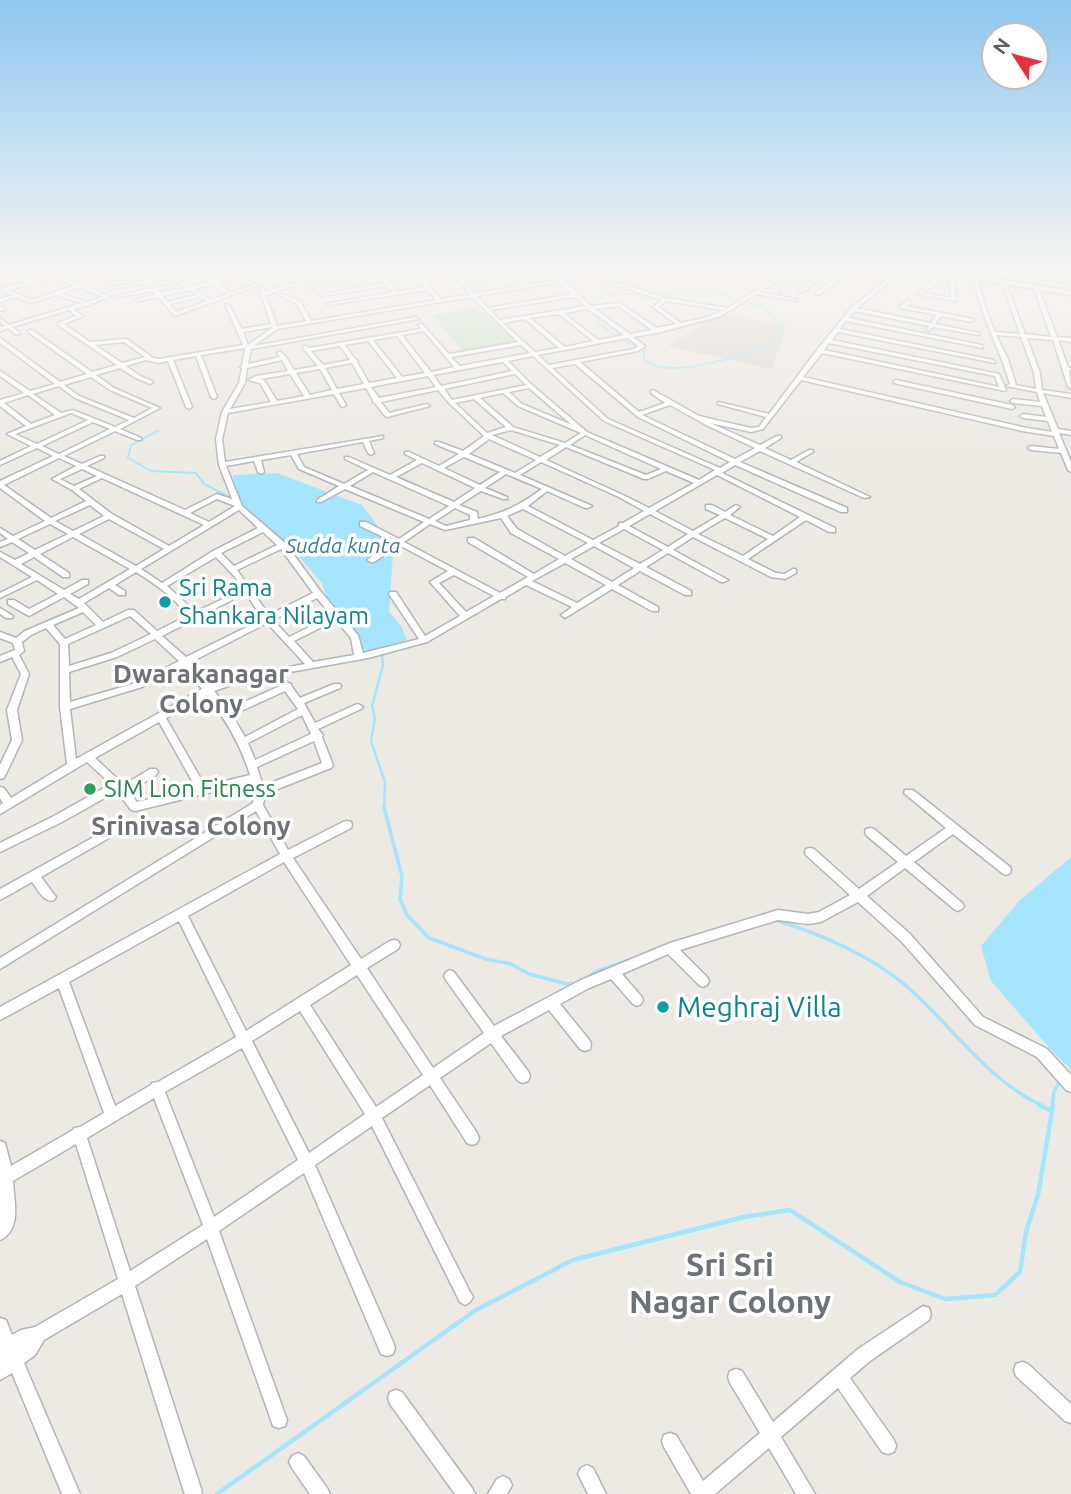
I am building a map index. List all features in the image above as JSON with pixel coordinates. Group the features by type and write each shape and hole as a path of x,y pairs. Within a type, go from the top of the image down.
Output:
{"street":[{"path":"0,340 77,397 134,420"},
{"path":"42,340 112,389 156,408 0,484 51,521 162,586 189,610 191,617"},
{"path":"83,340 138,377 150,382"},
{"path":"89,344 125,340 150,358"},
{"path":"244,340 248,347"},
{"path":"241,509 222,465 219,439 225,412 242,383 248,347 257,340"},
{"path":"0,402 150,358 170,359 292,340"},
{"path":"343,405 321,366 306,347 365,340"},
{"path":"370,340 400,379"},
{"path":"403,340 438,387 487,436 648,509 742,560 781,577 793,571"},
{"path":"432,340 458,369"},
{"path":"519,340 606,420 717,471 832,530"},
{"path":"553,340 563,348"},
{"path":"225,412 610,340"},
{"path":"548,366 642,348 634,340"},
{"path":"886,340 993,362"},
{"path":"886,397 922,340"},
{"path":"944,340 981,347"},
{"path":"997,340 1010,369 1011,387 1071,396"},
{"path":"1024,340 1037,373 1039,391 1071,470"},
{"path":"1056,340 1068,369 1071,387"},
{"path":"698,418 755,430 761,428 769,416 819,351 827,341 997,376 1003,390 819,351"},
{"path":"447,356 523,343"},
{"path":"341,344 355,361 375,401 387,415 427,406"},
{"path":"198,354 215,397"},
{"path":"243,367 283,355 308,397"},
{"path":"170,359 189,407"},
{"path":"503,359 585,433"},
{"path":"242,383 291,371 355,361"},
{"path":"575,362 638,414 735,462 844,510"},
{"path":"375,401 515,372"},
{"path":"0,373 61,416"},
{"path":"799,377 1032,432 1071,433"},
{"path":"251,380 262,381 275,404"},
{"path":"896,382 1013,404 1044,404"},
{"path":"452,402 530,386"},
{"path":"504,391 520,405 697,482"},
{"path":"653,392 758,448 866,496"},
{"path":"475,397 511,428 566,445 646,478 667,468"},
{"path":"0,402 31,427"},
{"path":"638,414 670,403"},
{"path":"720,403 769,416"},
{"path":"0,435 31,427 71,411 139,439"},
{"path":"0,417 14,414"},
{"path":"1023,416 1050,419"},
{"path":"0,463 93,420"},
{"path":"438,469 487,436 511,428"},
{"path":"514,477 585,433"},
{"path":"10,434 80,468 211,525"},
{"path":"222,465 381,437"},
{"path":"0,810 72,766 208,690 242,678 379,652 424,640 502,597 529,578 565,560 648,509 779,437"},
{"path":"365,440 371,453"},
{"path":"437,443 588,506"},
{"path":"1031,448 1063,452"},
{"path":"790,463 811,451"},
{"path":"293,453 298,466 445,528 503,515 523,506 546,489"},
{"path":"407,453 505,498"},
{"path":"102,457 55,479 74,489 110,516 169,549"},
{"path":"347,458 456,504 474,514 474,521"},
{"path":"257,459 261,472"},
{"path":"391,477 421,461"},
{"path":"320,502 374,469"},
{"path":"371,560 504,472"},
{"path":"74,489 102,476"},
{"path":"186,513 214,497 241,509 264,528 282,545 338,616 357,642 359,656"},
{"path":"0,545 90,502"},
{"path":"523,506 594,541 688,593"},
{"path":"709,507 774,539"},
{"path":"565,615 736,507"},
{"path":"0,635 17,641 241,509"},
{"path":"503,515 514,530 655,609"},
{"path":"14,564 110,516"},
{"path":"742,560 805,517"},
{"path":"362,524 502,597"},
{"path":"622,525 724,580"},
{"path":"162,586 264,528"},
{"path":"0,530 65,575"},
{"path":"471,540 578,607"},
{"path":"235,568 282,545"},
{"path":"216,553 235,568 268,620 311,665"},
{"path":"0,554 82,605 100,624"},
{"path":"455,571 434,582 466,617"},
{"path":"0,597 38,577"},
{"path":"11,603 29,613 85,582"},
{"path":"109,585 122,593"},
{"path":"65,707 139,685 318,594"},
{"path":"393,594 424,640"},
{"path":"66,670 114,655 228,600"},
{"path":"64,643 100,624 131,612 184,660 226,714 243,742 260,792 258,805 286,856 472,1138"},
{"path":"290,640 338,616"},
{"path":"47,624 64,643 65,707 72,766"},
{"path":"0,659 20,651 17,641"},
{"path":"0,775 17,740 12,710 25,674 14,653"},
{"path":"260,792 328,765 315,732 288,686 273,674"},
{"path":"226,714 288,686"},
{"path":"243,742 337,686"},
{"path":"251,765 358,706"},
{"path":"160,716 203,792"},
{"path":"88,757 135,807 254,778"},
{"path":"0,849 152,772"},
{"path":"0,791 10,804"},
{"path":"909,793 1006,870"},
{"path":"0,964 258,805"},
{"path":"0,1014 347,825"},
{"path":"9,1353 29,1349 38,1334 126,1283 211,1228 492,1035 551,1002 670,948 778,915 808,919 821,917 907,863 954,828"},
{"path":"0,895 112,831"},
{"path":"870,832 958,905"},
{"path":"810,852 923,955 965,1008 979,1021 1042,1053 1071,1085"},
{"path":"34,876 50,897"},
{"path":"181,914 246,1038 306,1162 387,1348"},
{"path":"6,1177 246,1038 394,945"},
{"path":"670,948 704,981"},
{"path":"613,972 637,1000"},
{"path":"450,976 523,1076"},
{"path":"62,980 111,1114"},
{"path":"551,1002 586,1045"},
{"path":"302,1004 374,1116 465,1297"},
{"path":"157,1088 211,1228 279,1420"},
{"path":"79,1133 193,1492"},
{"path":"0,1148 6,1177 8,1223 0,1233"},
{"path":"670,1441 702,1494 864,1355 923,1314"},
{"path":"0,1326 9,1353 72,1494"},
{"path":"0,1372 9,1353"},
{"path":"1022,1370 1071,1415"},
{"path":"839,1376 888,1446"},
{"path":"736,1377 806,1494"},
{"path":"396,1398 466,1494"},
{"path":"298,1462 321,1494"},
{"path":"587,1474 597,1494"}],"shaded area":[{"path":"678,340 782,340 772,369 668,346"}],"green space":[{"path":"453,340 513,340 516,342 463,351"}],"water":[{"name":"Sudda kunta","path":"277,473 362,505 393,554 389,612 401,626 407,640 365,652 351,628 327,598 322,583 294,551 237,499 233,475"},
{"path":"1071,857 1071,1069 991,981 981,946 1020,900"}],"waterway":[{"path":"623,340 637,347"},
{"path":"644,350 644,361 659,367 692,367 732,358 770,344 773,340"},
{"path":"158,431 131,445 128,458 151,471 196,473 204,484 234,499"},
{"path":"240,502 250,511"},
{"path":"375,647 382,655 383,665 372,706 375,718 371,741 385,782 384,807"},
{"path":"384,807 402,876 400,899 407,915 429,938 486,959 511,964 529,974 567,984 576,983"},
{"path":"776,920 844,946 891,974 1004,1082 1043,1106"},
{"path":"588,978 595,972 632,959"},
{"path":"1052,1106 1054,1091 1061,1081"},
{"path":"1039,1105 1052,1111"},
{"path":"1052,1111 1053,1105"},
{"path":"217,1494 476,1310 573,1260 744,1217 790,1210 900,1282 945,1299 995,1295 1020,1272 1026,1232 1038,1195 1052,1111"}],"place":[{"name":"Sri Rama Shankara Nilayam","path":"165,602"},
{"name":"SIM Lion Fitness","path":"90,789"},
{"name":"Meghraj Villa","path":"663,1007"}],"district":[{"name":"Dwarakanagar Colony","path":"201,689"},
{"name":"Srinivasa Colony","path":"191,826"},
{"name":"Sri Sri Nagar Colony","path":"730,1284"}]}
